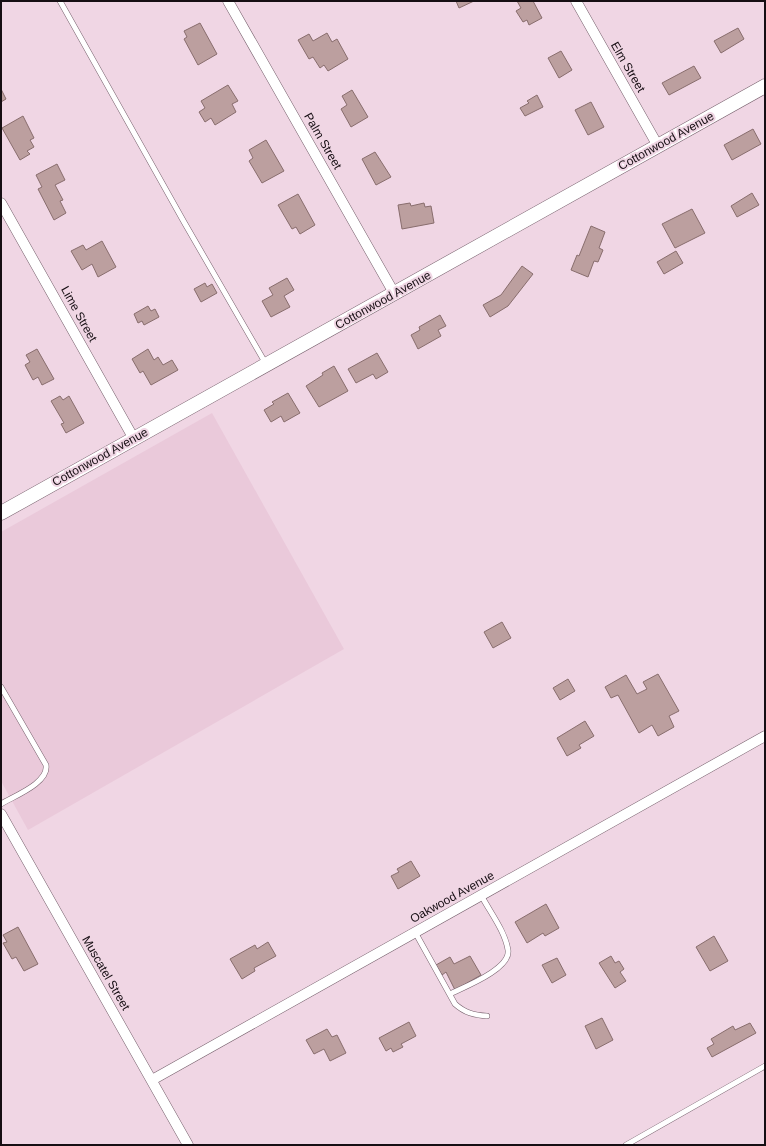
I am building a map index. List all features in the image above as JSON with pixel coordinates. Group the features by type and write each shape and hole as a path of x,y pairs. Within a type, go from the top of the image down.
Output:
{"street":[{"name":"Palm Street","path":"228,1 394,293"},
{"name":"Elm Street","path":"576,1 658,146"},
{"name":"Cottonwood Avenue","path":"1,513 765,86"},
{"name":"Lime Street","path":"1,203 134,439"},
{"name":"Oakwood Avenue","path":"152,1080 765,736"},
{"name":"Muscatel Street","path":"1,814 188,1145"}],"lane":[{"path":"60,1 266,365"},
{"path":"1,687 46,765 47,770 44,777 32,787 1,804"},
{"path":"450,994 497,970 504,964 508,952 504,938 480,895"},
{"path":"415,932 455,1004 463,1011 476,1015 487,1016"},
{"path":"626,1145 765,1066"}],"shaded area":[{"path":"212,413 344,649 28,830 1,781 1,532"}],"building":[{"path":"456,1 474,1 459,8"},
{"path":"517,1 533,1 542,18 529,25 527,20 523,22 516,11 521,8"},
{"path":"200,23 217,54 198,65 184,39 187,37 184,31"},
{"path":"738,28 744,39 721,53 714,41"},
{"path":"327,33 332,42 337,39 348,59 328,71 324,65 320,68 313,57 309,59 298,40 309,34 313,41"},
{"path":"561,51 572,70 559,78 548,58"},
{"path":"694,66 701,78 669,95 662,83"},
{"path":"228,85 238,101 232,104 236,112 215,125 211,118 205,122 199,112 205,108 201,101"},
{"path":"1,89 6,99 1,102"},
{"path":"352,90 368,117 351,127 341,109 347,105 342,96"},
{"path":"537,95 543,107 525,116 520,108 529,103 527,101"},
{"path":"591,102 604,127 588,135 575,110"},
{"path":"23,116 34,138 30,140 34,147 27,151 30,154 20,160 2,128"},
{"path":"753,129 761,144 732,160 724,145"},
{"path":"266,140 284,171 262,183 249,161 253,158 249,150"},
{"path":"375,152 391,177 376,185 362,159"},
{"path":"57,164 65,180 55,185 63,200 60,201 66,213 54,220 38,189 42,187 36,175"},
{"path":"752,193 759,205 737,217 731,206"},
{"path":"298,194 315,225 300,234 296,227 292,229 278,205"},
{"path":"410,203 411,206 424,203 425,207 431,206 434,223 402,229 398,205"},
{"path":"692,209 705,233 675,248 662,224"},
{"path":"591,226 605,232 599,248 603,250 598,262 594,261 588,277 571,270 577,255 579,256"},
{"path":"102,241 116,267 98,277 92,264 82,270 71,251 83,245 86,250"},
{"path":"676,251 683,263 664,274 657,262"},
{"path":"522,266 533,274 508,306 490,317 483,305 501,295"},
{"path":"287,278 294,290 284,296 290,307 271,317 262,301 273,295 269,288"},
{"path":"205,283 207,287 212,284 217,293 201,302 194,289"},
{"path":"148,306 151,311 155,309 159,317 144,325 142,321 138,323 134,314"},
{"path":"440,315 446,326 438,330 441,336 418,349 411,335 420,330 419,327"},
{"path":"37,349 54,379 42,385 38,377 33,380 25,365 30,362 26,355"},
{"path":"148,349 154,360 158,357 163,365 172,360 178,370 151,385 143,371 140,373 132,359"},
{"path":"377,353 388,372 376,379 373,374 356,383 348,369"},
{"path":"334,366 348,391 319,407 306,386 323,375 322,373"},
{"path":"288,393 300,413 284,422 281,416 271,422 264,410 274,404 272,402"},
{"path":"60,396 63,400 69,396 84,423 66,433 61,424 64,423 51,401"},
{"path":"502,622 511,638 493,648 484,632"},
{"path":"658,674 679,711 669,716 674,727 658,736 652,725 639,733 618,695 611,698 605,687 626,675 637,694 647,689 643,682"},
{"path":"568,679 575,691 560,700 553,688"},
{"path":"585,721 594,736 579,745 581,748 567,756 557,738"},
{"path":"411,861 420,876 398,889 391,876 399,872 397,869"},
{"path":"546,904 559,928 545,936 543,933 527,943 515,922"},
{"path":"18,927 38,964 24,971 16,957 12,959 3,943 7,942 3,935"},
{"path":"714,936 728,961 710,971 696,947"},
{"path":"268,942 276,956 254,968 255,971 242,979 230,959 255,945 257,949"},
{"path":"470,956 481,975 455,990 446,972 442,975 436,965 450,957 454,964"},
{"path":"611,956 615,963 619,961 624,969 620,972 626,981 615,988 599,963"},
{"path":"557,958 566,975 552,983 542,965"},
{"path":"602,1018 613,1040 596,1049 585,1026"},
{"path":"409,1022 416,1036 401,1044 403,1047 393,1052 391,1048 386,1051 379,1038"},
{"path":"750,1023 756,1033 712,1057 707,1048 714,1044 711,1039 733,1026 735,1030"},
{"path":"327,1029 332,1037 337,1035 346,1053 330,1061 324,1049 314,1054 306,1040"}]}
